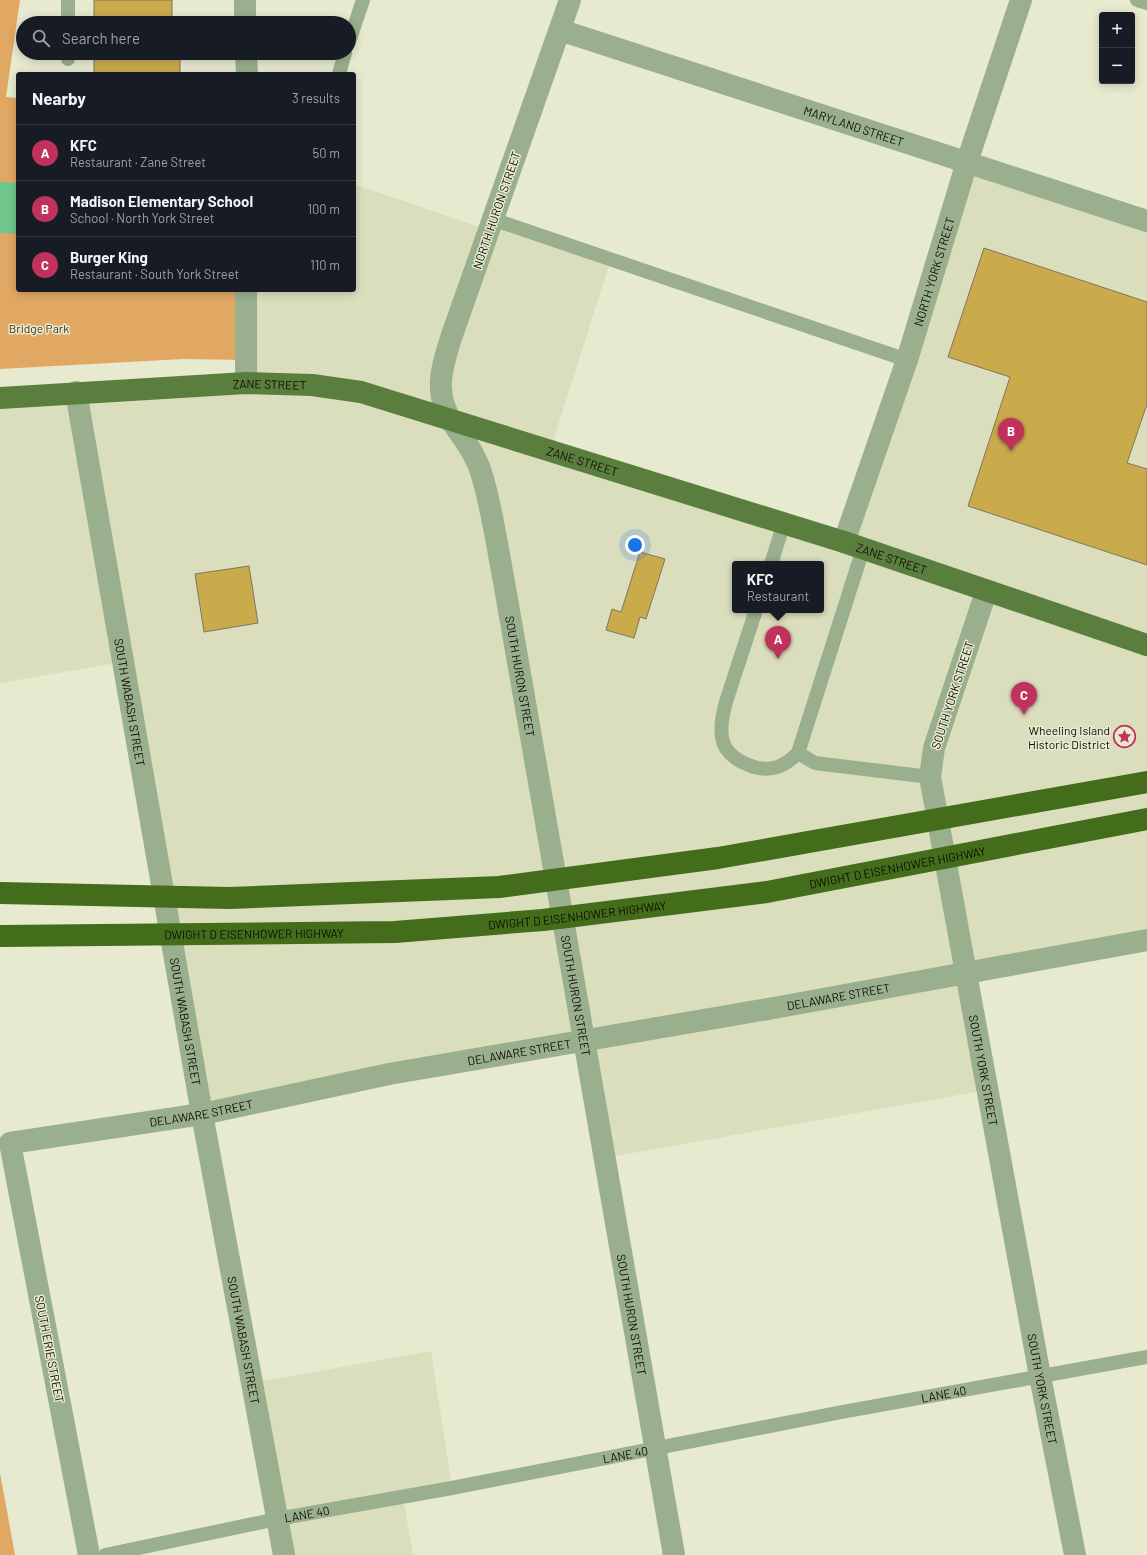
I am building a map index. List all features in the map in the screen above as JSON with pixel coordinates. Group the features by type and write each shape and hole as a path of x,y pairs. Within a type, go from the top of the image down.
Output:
{"highway":[{"path":"0,893 228,898 499,886 718,858 1147,782"},
{"name":"DWIGHT D EISENHOWER HIGHWAY","path":"0,936 395,932 543,920 767,892 1147,819"}],"main road":[{"name":"ZANE STREET","path":"0,398 76,392 246,383 312,385 346,389 395,402 451,421 854,545 986,592 1147,645"}],"street":[{"path":"245,0 246,16"},
{"name":"NORTH HURON STREET","path":"451,421 443,406 440,394 443,363 492,219 570,0"},
{"name":"NORTH YORK STREET","path":"854,545 907,360 967,162 1021,0"},
{"name":"MARYLAND STREET","path":"560,30 1147,221"},
{"path":"246,60 247,72"},
{"path":"246,292 246,383"},
{"name":"SOUTH WABASH STREET","path":"76,392 202,1114 284,1555"},
{"name":"SOUTH HURON STREET","path":"451,421 474,455 484,484 504,582 674,1555"},
{"name":"SOUTH YORK STREET","path":"986,592 934,748 930,777 1040,1376 1075,1555"},
{"name":"DELAWARE STREET","path":"10,1143 202,1114 389,1074 1147,940"},
{"name":"SOUTH ERIE STREET","path":"10,1143 89,1555"}],"lane":[{"path":"68,0 68,16"},
{"path":"356,21 363,0"},
{"path":"1138,0 1147,3"},
{"path":"340,72 343,60"},
{"path":"492,219 907,360"},
{"path":"772,561 784,524"},
{"path":"755,613 722,714 722,738 732,756 742,763 759,768 777,768 788,763 798,753 854,545"},
{"path":"798,753 815,763 930,777"},
{"name":"LANE 40","path":"105,1555 277,1519 452,1488 656,1448 1147,1357"}],"shaded area":[{"path":"967,162 1147,221 1147,940 966,973 987,1090 605,1158 584,1041 202,1114 123,662 0,683 0,398 246,383 246,292 356,292 356,185 488,230 492,219 611,259 550,451 844,542"},
{"path":"0,182 16,183 16,234 0,233"},
{"path":"431,1351 452,1488 403,1497 413,1555 284,1555 252,1383"}],"green space":[{"name":"Bridge Park","path":"0,0 20,0 18,16 16,16 16,28 6,97 16,98 16,292 246,292 246,360 183,359 0,369"},
{"path":"0,1473 15,1555 0,1555"}],"building":[{"path":"94,0 172,0 172,16 94,16"},
{"path":"94,60 180,60 180,72 94,72"},
{"path":"984,248 1147,302 1147,404 1127,463 1147,469 1147,565 968,506 1010,377 948,357"},
{"path":"640,552 665,559 646,619 640,617 634,638 606,630 612,609 621,612"},
{"path":"249,566 258,623 204,632 195,574"}],"place":[{"name":"Madison Elementary School","path":"1011,451"},
{"name":"KFC","path":"778,659"},
{"name":"Burger King","path":"1024,715"},
{"name":"Wheeling Island Historic District","path":"1125,737"}]}
